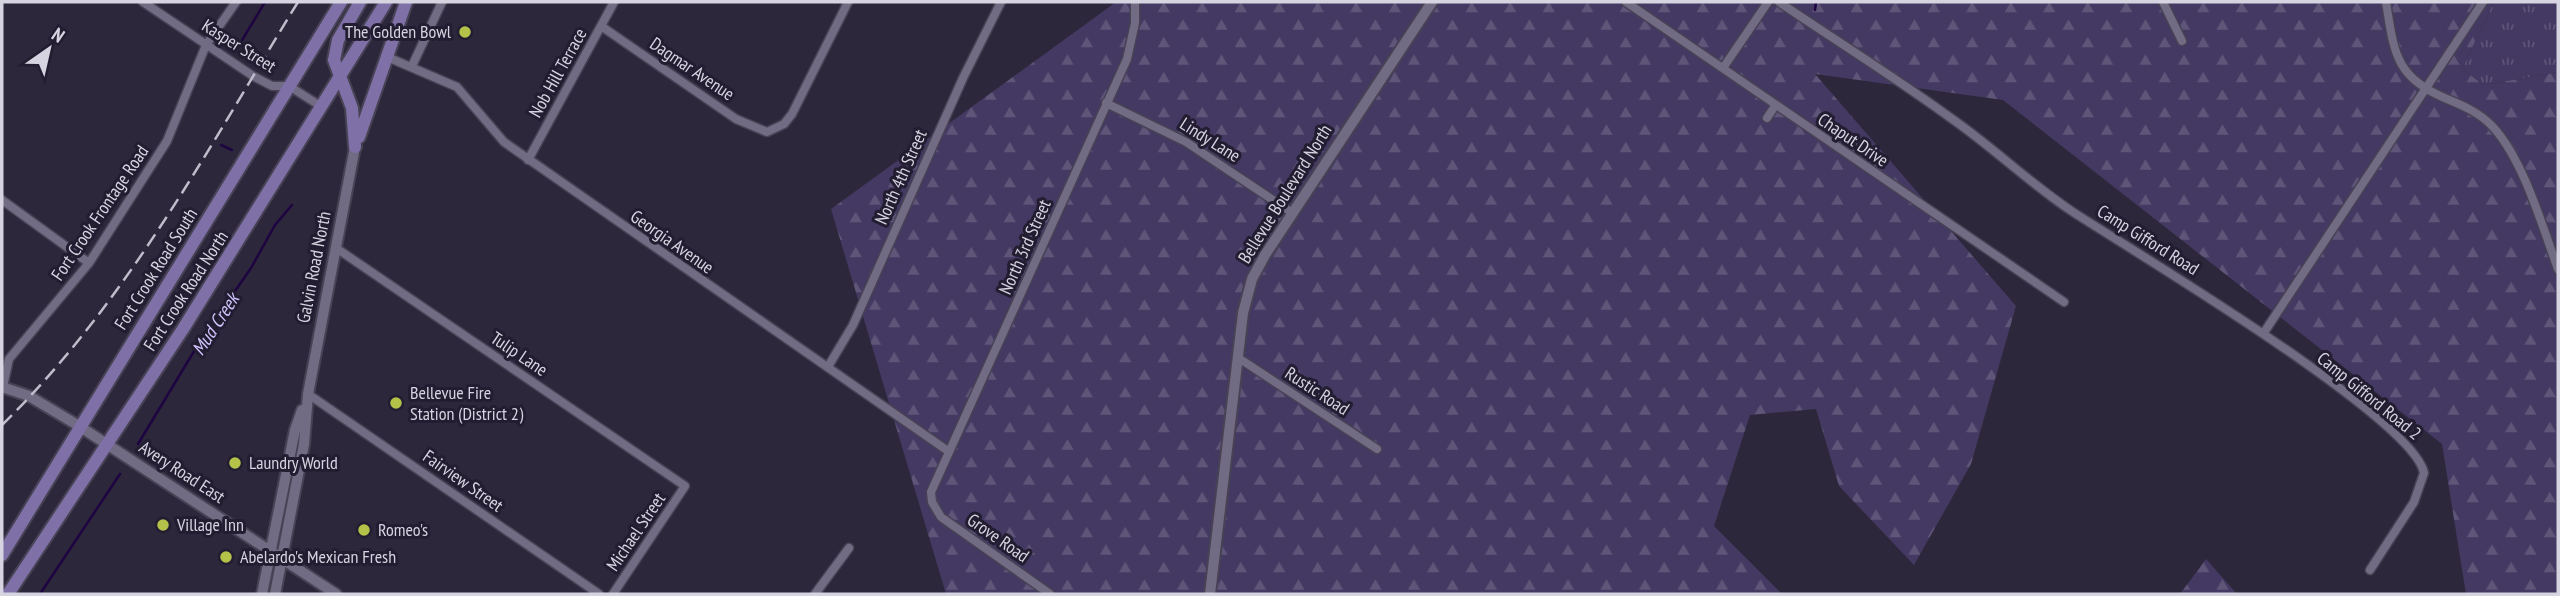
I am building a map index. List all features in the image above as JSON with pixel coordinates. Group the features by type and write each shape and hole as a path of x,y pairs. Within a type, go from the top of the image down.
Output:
{"main road":[{"name":"Fort Crook Road South","path":"2,555 341,2"},
{"path":"355,147 352,108 339,79 335,50 360,2"},
{"name":"Fort Crook Road North","path":"8,594 107,444 386,2"},
{"path":"355,147 385,56 407,2"},
{"name":"Bellevue Boulevard North","path":"1210,594 1240,359 1243,313 1252,279 1291,212 1432,2"},
{"name":"Galvin Road North","path":"275,594 304,444 308,394 355,147"},
{"name":"Avery Road East","path":"3,387 29,396 79,426 336,594"},
{"name":"Galvin Road North","path":"262,594 295,430 308,394"}],"street":[{"name":"Kasper Street","path":"143,2 265,83 289,86 322,107"},
{"name":"Fort Crook Frontage Road","path":"3,387 9,359 89,263 167,141 206,45 236,2"},
{"path":"412,66 442,2"},
{"name":"Nob Hill Terrace","path":"528,160 614,2"},
{"name":"Dagmar Avenue","path":"601,26 736,119 767,132 784,124 792,114 848,2"},
{"name":"North 4th Street","path":"829,365 853,325 963,78 1001,2"},
{"name":"North 3rd Street","path":"932,502 934,481 1106,103 1132,39 1135,2"},
{"name":"Chaput Drive","path":"1626,2 2064,302"},
{"path":"1723,68 1768,2"},
{"name":"Camp Gifford Road","path":"1779,2 1941,111 2071,211 2263,334"},
{"path":"2163,2 2182,41"},
{"path":"2386,2 2396,56 2411,78 2424,90 2481,116 2504,141 2529,192 2558,269"},
{"path":"2263,334 2483,2"},
{"name":"Georgia Avenue","path":"385,56 460,89 495,133 528,160 720,295 829,365 948,451"},
{"name":"Lindy Lane","path":"1106,103 1186,142 1291,212"},
{"path":"1767,118 1775,106"},
{"path":"2,200 89,263"},
{"name":"Tulip Lane","path":"336,248 684,486"},
{"name":"Camp Gifford Road 2","path":"2263,334 2357,403 2400,439 2423,463 2424,473 2414,502 2370,570"},
{"name":"Rustic Road","path":"1240,359 1377,449"},
{"name":"Fairview Street","path":"308,394 599,594"},
{"name":"Michael Street","path":"613,594 684,486"},
{"name":"Grove Road","path":"932,502 941,517 1050,594"},
{"path":"815,594 849,548"}],"green space":[{"path":"1116,2 2494,2 2462,69 2484,85 2558,72 2558,594 2466,594 2442,444 2003,100 1815,74 2016,306 1971,464 1914,565 1839,486 1816,409 1750,415 1714,526 1782,594 946,594 831,209"},
{"path":"2494,2 2558,2 2558,72 2484,85 2462,69"},
{"path":"2206,559 2237,594 2180,594"}],"waterway":[{"name":"Mud Creek","path":"241,42 265,2"},
{"path":"1815,10 1816,2"},
{"name":"Mud Creek","path":"221,145 232,150"},
{"name":"Mud Creek","path":"138,444 199,343 251,268 275,225 292,205"},
{"name":"Mud Creek","path":"40,594 120,474"}],"railway":[{"path":"2,425 47,378 126,276 163,223 298,2"}],"place":[{"name":"The Golden Bowl","path":"465,32"},
{"name":"Bellevue Fire Station (District 2)","path":"396,403"},
{"name":"Laundry World","path":"235,463"},
{"name":"Village Inn","path":"163,525"},
{"name":"Romeo's","path":"364,530"},
{"name":"Abelardo's Mexican Fresh","path":"226,557"}]}
